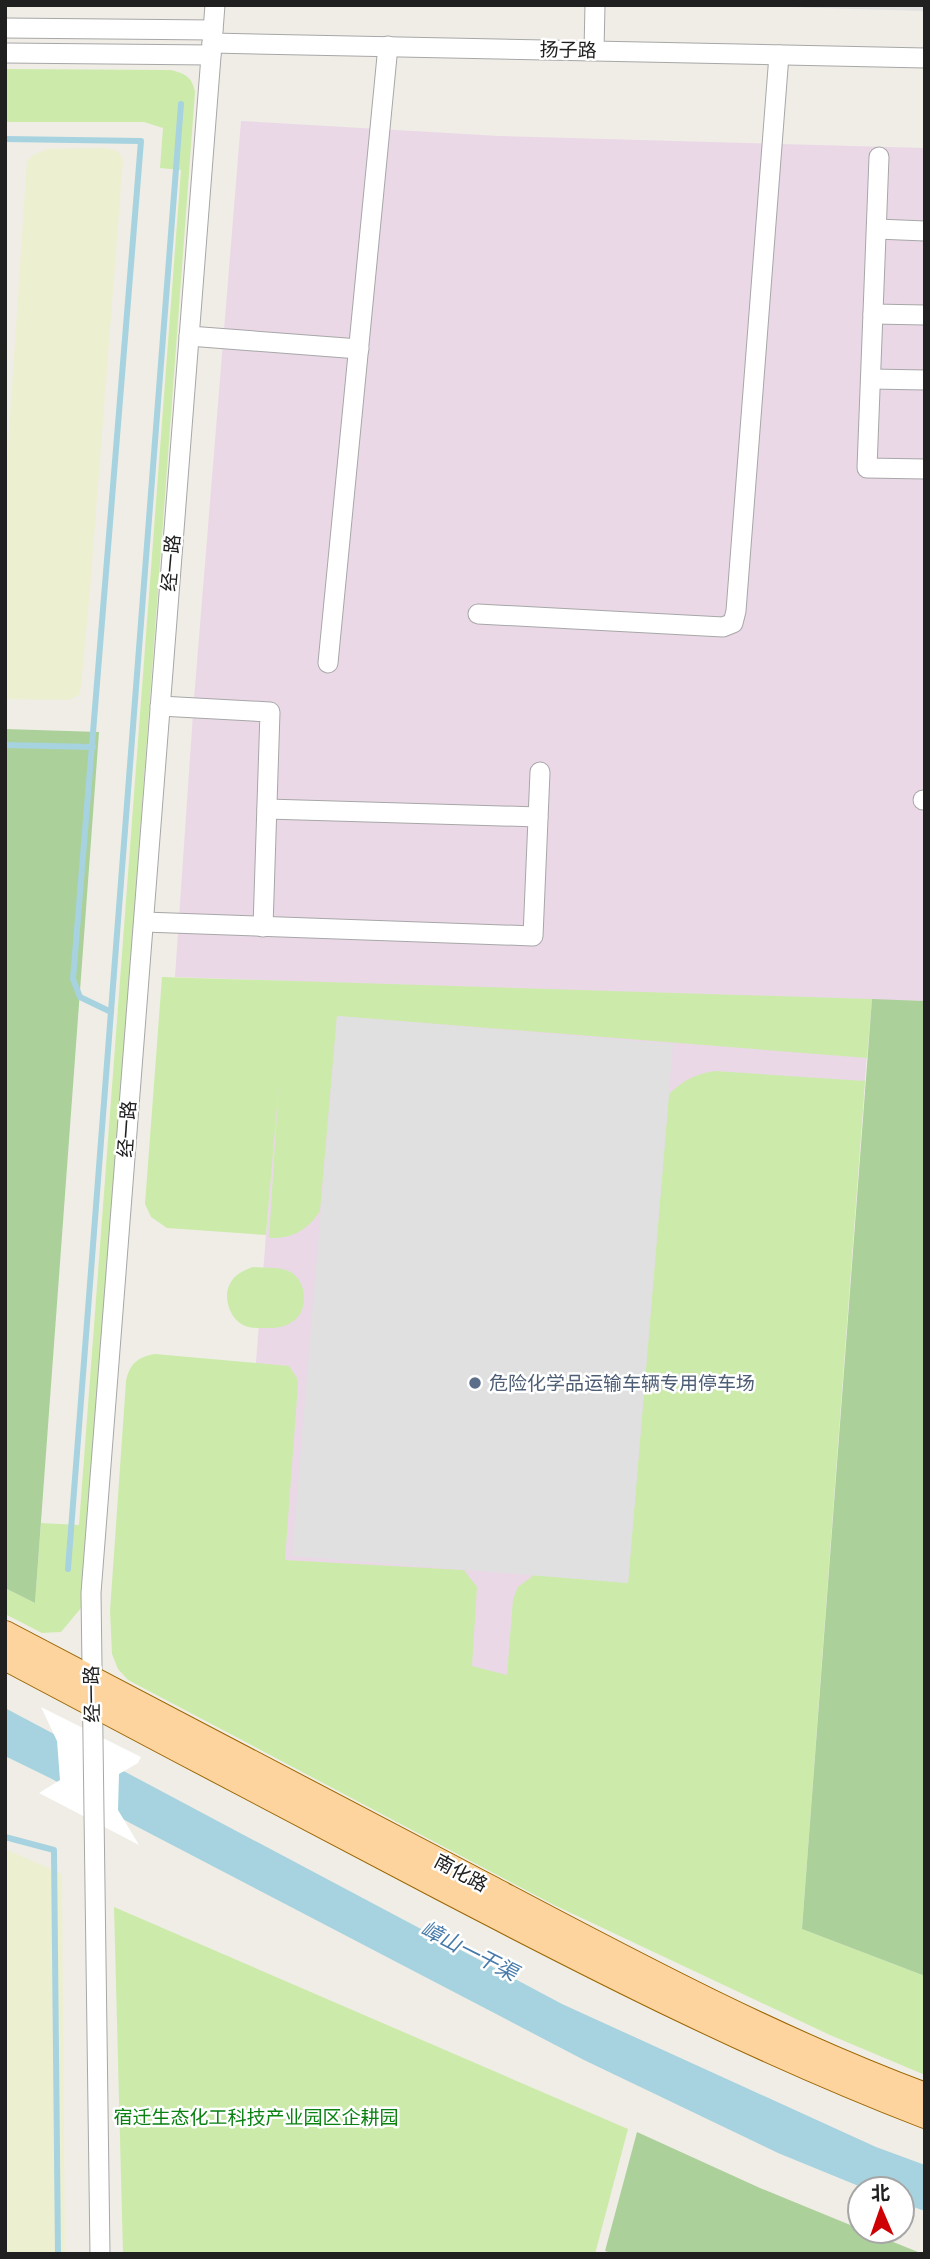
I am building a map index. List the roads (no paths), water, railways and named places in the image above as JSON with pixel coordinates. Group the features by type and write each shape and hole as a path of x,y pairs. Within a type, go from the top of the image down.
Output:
{"main road":[{"name":"南化路","path":"5,1633 696,1994 850,2067 925,2095"},
{"name":"南化路","path":"5,1658 699,2020 846,2085 925,2116"}],"street":[{"name":"经一路","path":"100,2254 91,1593 215,5"},
{"path":"594,50 595,5"},
{"name":"扬子路","path":"5,28 212,43 925,58"},
{"name":"扬子路","path":"5,53 212,43"},
{"path":"328,663 388,46"},
{"path":"478,614 723,627 733,623 779,55"},
{"path":"880,157 867,468 925,469"},
{"path":"877,229 925,231"},
{"path":"873,314 925,315"},
{"path":"189,336 359,349"},
{"path":"871,379 925,380"},
{"path":"160,706 270,712 263,927"},
{"path":"144,922 533,936 540,772"},
{"path":"267,809 538,817"}],"water":[{"path":"5,1708 562,2004 876,2147 925,2165 925,2211 916,2208 916,2175 846,2175 846,2181 778,2153 584,2060 5,1756"}],"waterway":[{"path":"68,1569 181,104"},
{"path":"5,139 141,141 73,979 80,997 111,1012"},
{"path":"5,745 93,747"},
{"path":"5,1837 54,1850 58,2254"}],"place":[{"name":"危险化学品运输车辆专用停车场","path":"475,1383"}],"water label":[{"name":"嶂山一干渠","path":"469,1951"}],"park label":[{"name":"宿迁生态化工科技产业园区企耕园","path":"256,2117"}]}
